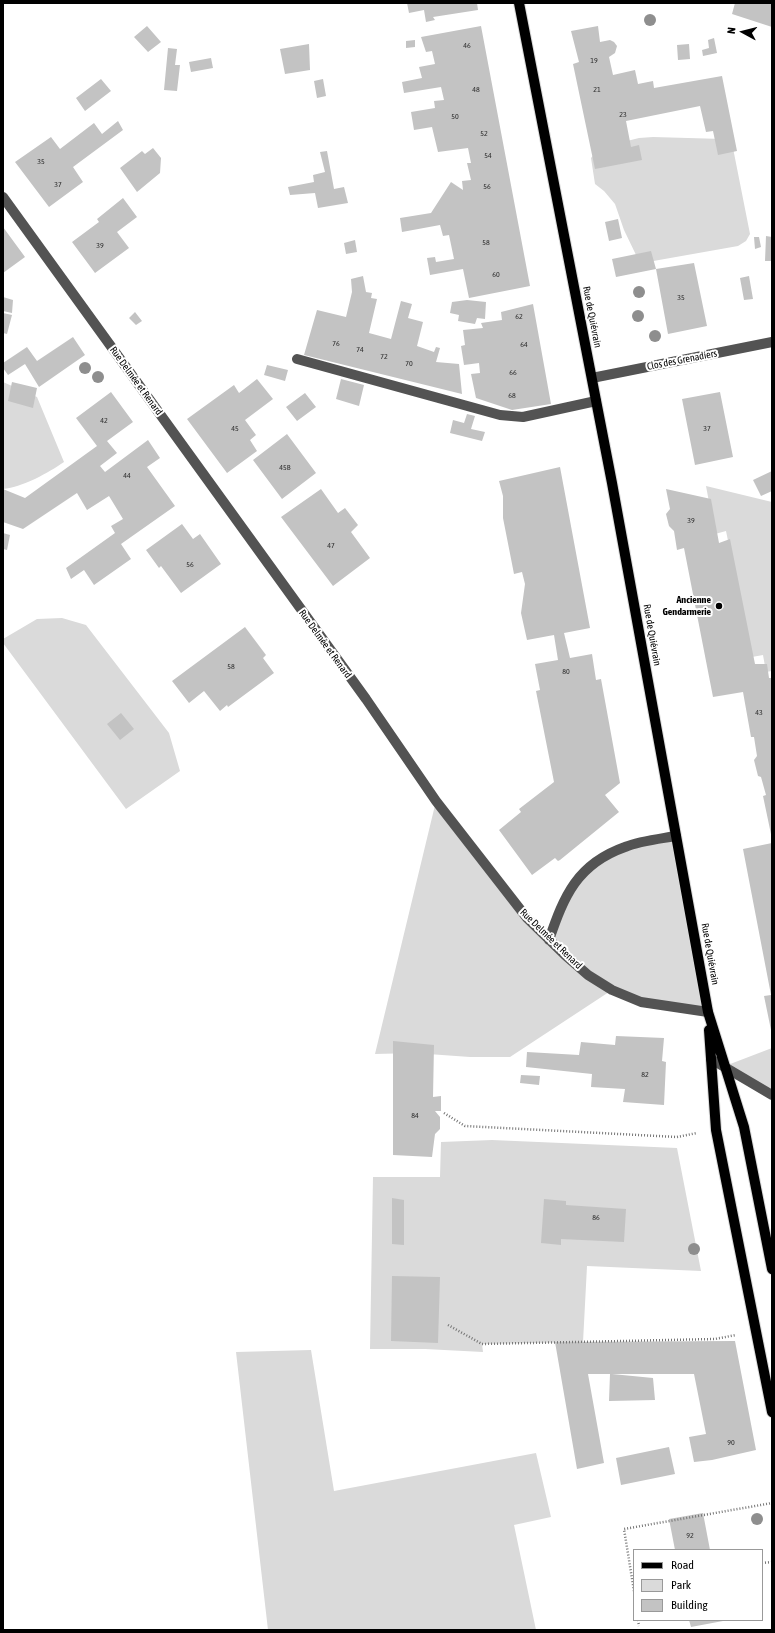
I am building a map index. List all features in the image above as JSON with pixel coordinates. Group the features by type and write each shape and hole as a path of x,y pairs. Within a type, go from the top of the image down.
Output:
{"main road":[{"name":"Rue de Quiévrain","path":"519,3 592,378 708,1012 744,1127 772,1269"},
{"path":"708,1012 716,1130 772,1412"}],"street":[{"name":"Rue Delmée et Renard","path":"3,196 366,700 436,801 526,918 588,975 612,990 641,1002 708,1012"},
{"name":"Clos des Grenadiers","path":"592,378 772,342"},
{"path":"297,359 500,414 523,417 596,401"},
{"path":"549,940 561,905 579,876 599,859 625,846 676,836"},
{"path":"712,1059 772,1095"}],"path":[{"path":"444,1112 465,1126 677,1137 716,1130"},
{"path":"448,1325 482,1344 715,1339 756,1331"},
{"path":"633,1585 624,1529 772,1503"},
{"path":"638,1621 639,1626"}],"green space":[{"path":"639,138 723,139 733,148 750,234 746,241 738,246 648,262 637,257 624,230 615,204 604,191 595,184 591,158 599,148"},
{"path":"3,382 37,397 64,462 43,475 11,488 3,489"},
{"path":"706,486 772,502 772,671 766,672 763,655 752,657 726,531 715,534"},
{"path":"62,618 86,625 169,733 180,771 126,809 3,643 3,639 37,619"},
{"path":"436,801 549,940 561,905 599,859 676,836 708,1012 641,1002 612,990 510,1057 470,1057 414,1053 375,1054"},
{"path":"772,1048 772,1095 725,1066"},
{"path":"492,1140 677,1148 701,1271 587,1266 583,1342 482,1344 483,1352 425,1349 370,1349 373,1177 440,1177 441,1142"},
{"path":"311,1350 334,1491 536,1453 551,1517 514,1525 536,1630 268,1630 236,1352"}],"building":[{"path":"407,3 477,3 478,10 433,17 435,20 426,22 424,10 409,13"},
{"path":"735,3 772,3 772,27 732,14"},
{"path":"147,26 161,42 148,52 134,37"},
{"path":"481,26 530,286 469,298 463,269 430,275 427,258 435,257 436,262 454,259 449,235 443,236 440,225 402,232 400,218 431,213 451,182 463,190 462,181 471,180 467,163 471,163 468,148 438,152 432,127 414,130 411,112 435,108 434,101 444,100 441,87 404,93 402,82 422,78 419,67 435,64 432,51 426,52 421,37"},
{"path":"598,26 600,42 610,40 617,46 615,53 609,57 613,75 635,70 638,84 653,81 654,88 722,76 737,151 718,155 713,131 706,132 700,106 626,121 631,147 639,145 642,160 595,169 573,64 579,62 571,31"},
{"path":"714,38 717,53 703,56 702,50 709,48 708,40"},
{"path":"415,40 415,47 406,48 406,41"},
{"path":"309,44 310,70 285,74 280,49"},
{"path":"689,44 690,59 678,60 677,45"},
{"path":"168,48 177,49 175,65 180,65 177,91 164,90"},
{"path":"211,58 213,68 191,72 189,62"},
{"path":"101,79 111,91 85,111 76,98"},
{"path":"323,79 326,96 317,98 314,81"},
{"path":"118,121 123,130 73,167 83,182 49,207 15,162 51,137 60,149 94,123 102,134"},
{"path":"153,148 161,158 160,173 137,192 120,168 142,151 145,154"},
{"path":"327,151 334,189 344,187 348,203 318,208 315,193 290,195 288,187 314,182 313,175 325,172 320,152"},
{"path":"123,198 137,217 117,232 129,248 95,273 72,242 99,222 97,219"},
{"path":"618,219 622,238 609,241 605,222"},
{"path":"3,227 25,257 3,273"},
{"path":"766,236 772,237 772,261 765,261"},
{"path":"754,237 759,237 761,247 755,249"},
{"path":"355,240 357,252 346,254 344,243"},
{"path":"651,251 656,269 616,277 612,259"},
{"path":"694,263 707,326 668,334 656,269"},
{"path":"363,276 366,292 372,293 371,298 377,299 369,333 391,339 401,301 412,304 408,318 423,322 417,346 434,352 436,347 440,348 436,362 459,364 462,394 304,355 317,310 346,317 352,292 351,279"},
{"path":"749,276 753,299 744,300 740,278"},
{"path":"3,297 13,300 12,313 3,311"},
{"path":"467,300 486,302 485,319 477,318 475,324 458,321 459,315 450,313 452,302"},
{"path":"533,304 551,404 512,410 476,398 471,374 480,373 479,363 464,365 461,346 465,345 463,330 483,328 481,323 502,320 501,312"},
{"path":"135,312 142,321 136,325 129,318"},
{"path":"3,313 12,315 7,334 3,333"},
{"path":"73,337 85,355 39,387 25,364 8,375 3,368 3,363 27,347 37,361"},
{"path":"267,365 288,370 285,381 264,375"},
{"path":"257,379 273,399 245,420 256,435 250,440 257,451 227,473 187,419 234,385 239,393"},
{"path":"341,379 364,385 359,406 336,399"},
{"path":"12,382 37,388 33,408 8,401"},
{"path":"111,392 133,422 107,441 117,453 100,466 105,472 148,440 160,458 147,467 175,506 121,544 131,559 94,585 84,570 71,579 66,568 115,533 111,526 123,519 109,496 87,510 77,493 23,529 3,522 3,489 25,498 97,446 76,418"},
{"path":"720,392 733,457 695,465 682,399"},
{"path":"305,393 316,407 297,421 286,407"},
{"path":"467,414 475,416 471,429 485,432 482,441 450,433 453,420 464,423"},
{"path":"287,434 316,473 282,499 253,460"},
{"path":"560,467 590,628 564,633 570,658 592,654 596,680 601,679 620,783 605,795 619,812 560,860 558,861 555,858 532,875 499,830 521,812 519,809 554,782 536,691 540,690 535,664 558,660 554,635 527,640 521,613 525,584 522,572 514,574 503,518 503,496 499,481"},
{"path":"772,471 772,491 761,496 753,480"},
{"path":"321,489 338,513 345,508 358,525 351,532 370,558 333,586 281,517"},
{"name":"Ancienne Gendarmerie","path":"666,489 711,499 719,543 730,539 755,664 767,664 769,678 772,678 772,839 763,796 766,795 761,777 758,776 754,760 757,756 754,737 751,737 743,692 713,697 684,548 677,550 674,531 669,526 666,514 670,509"},
{"path":"182,524 193,539 200,534 221,564 181,593 161,566 159,568 146,550"},
{"path":"3,533 10,535 7,550 3,549"},
{"path":"245,627 266,655 263,658 274,673 228,707 227,705 220,711 204,691 189,703 172,681"},
{"path":"121,713 134,729 120,740 107,724"},
{"path":"772,843 771,1030 764,996 771,995 743,849"},
{"path":"616,1036 664,1038 662,1061 666,1062 664,1105 623,1102 625,1089 591,1087 592,1074 526,1067 527,1052 579,1055 581,1042 615,1045"},
{"path":"393,1041 434,1045 433,1097 441,1096 441,1111 435,1111 440,1117 440,1129 435,1134 432,1157 393,1155"},
{"path":"521,1075 540,1076 539,1085 520,1083"},
{"path":"392,1198 404,1200 404,1245 392,1244"},
{"path":"544,1199 566,1201 566,1205 626,1209 624,1242 561,1239 561,1245 541,1243"},
{"path":"392,1276 440,1277 438,1343 391,1341"},
{"path":"735,1341 756,1450 712,1460 694,1462 689,1437 706,1434 694,1374 612,1374 653,1378 655,1400 609,1401 610,1374 588,1374 604,1463 577,1469 555,1342"},
{"path":"669,1447 675,1474 621,1485 616,1458"},
{"path":"703,1513 710,1549 675,1549 669,1519"},
{"path":"689,1621 723,1621 691,1627"}],"place":[{"name":"Ancienne Gendarmerie","path":"719,606"}]}
